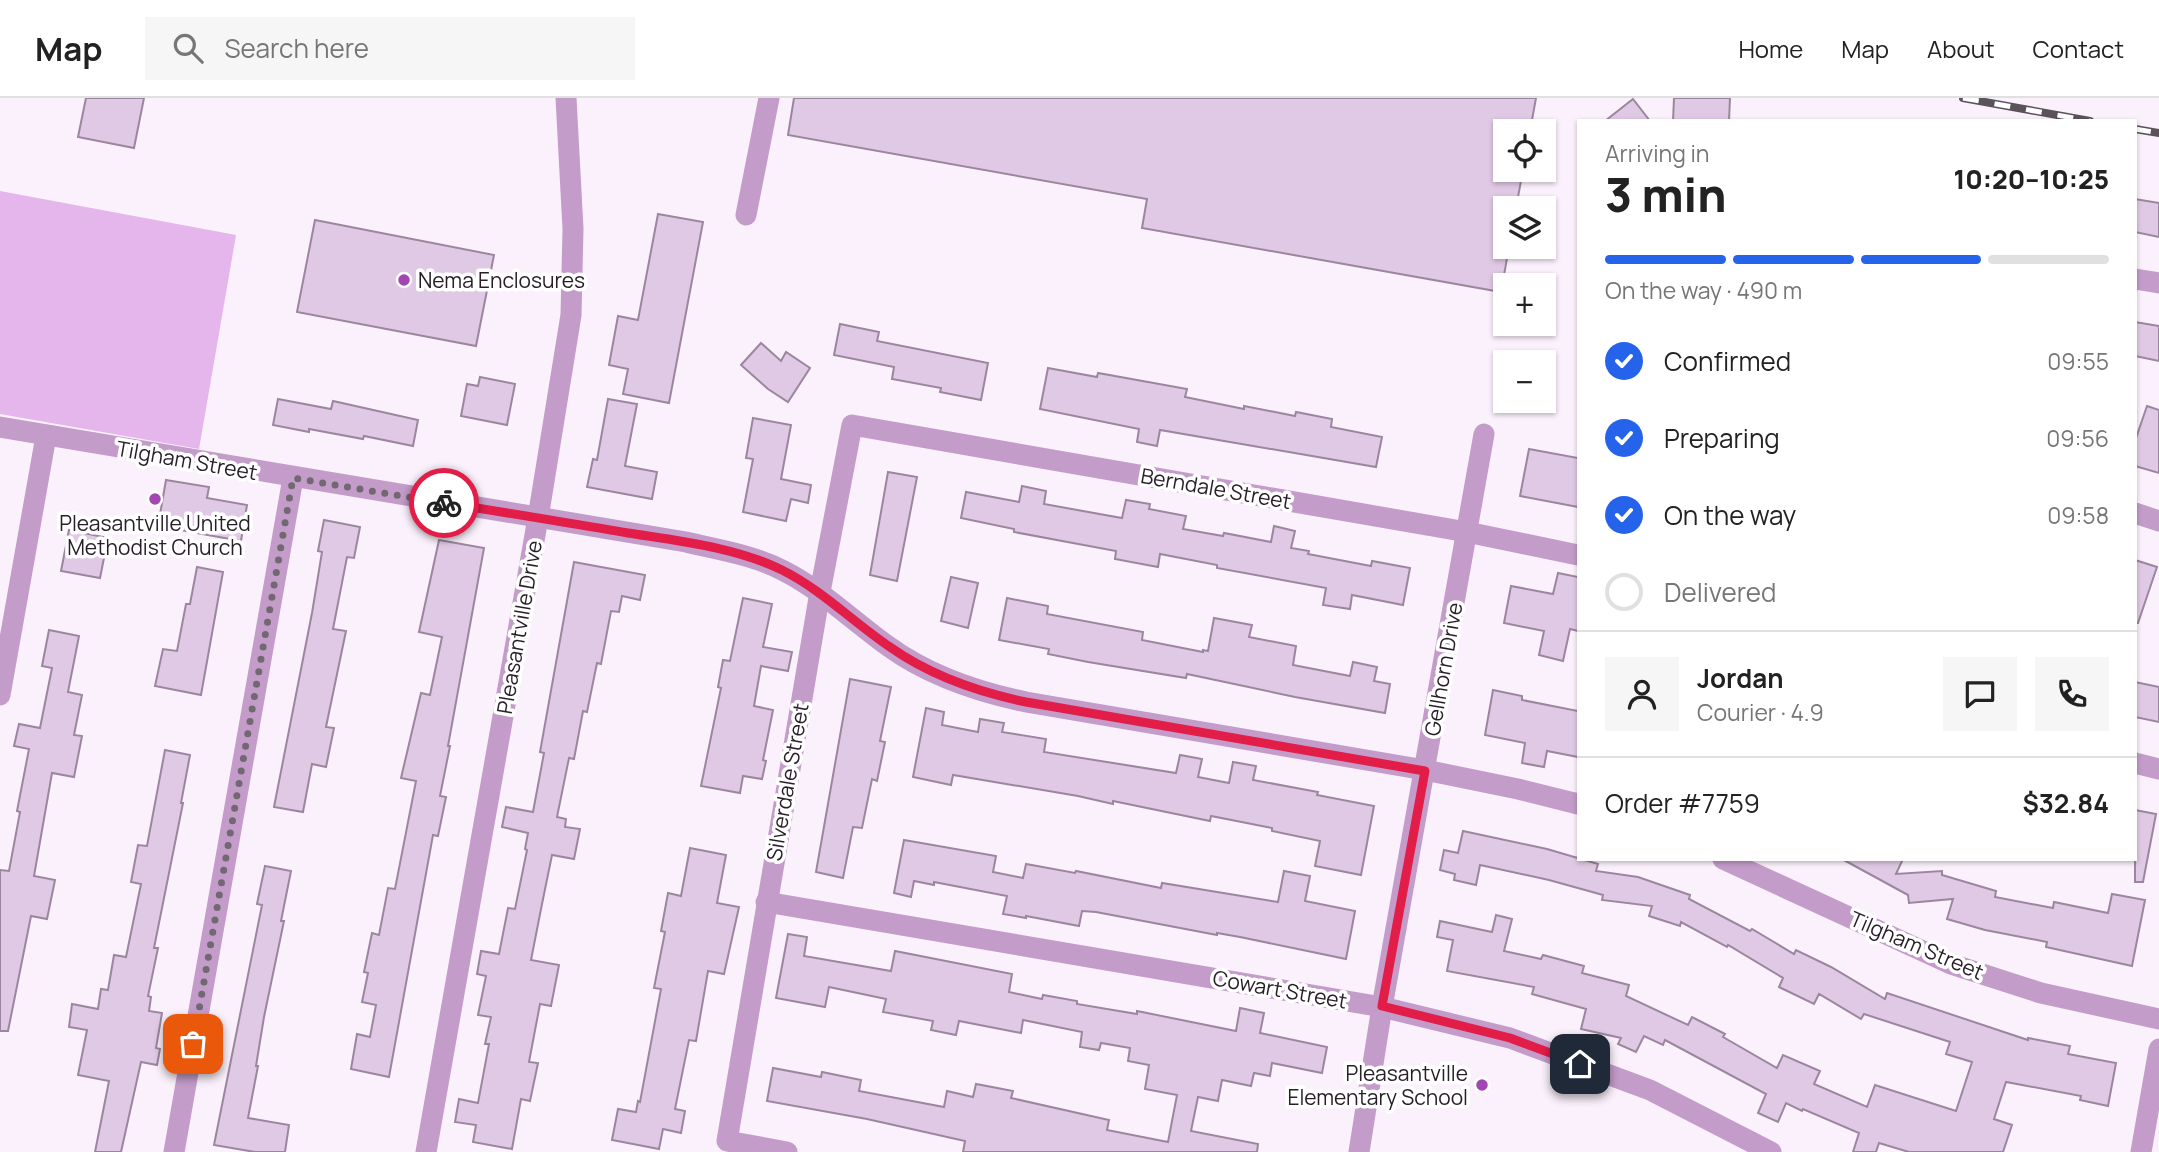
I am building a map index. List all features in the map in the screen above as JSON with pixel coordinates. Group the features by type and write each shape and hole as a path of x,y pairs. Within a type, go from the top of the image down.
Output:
{"street":[{"name":"Pleasantville Drive","path":"426,1152 538,518 571,315 573,229 566,98"},
{"path":"746,215 769,98"},
{"path":"2137,279 2159,283"},
{"name":"Berndale Street","path":"852,425 1467,532 1577,555"},
{"name":"Silverdale Street","path":"787,1152 727,1141 820,592 852,425"},
{"name":"Tilgham Street","path":"0,427 686,542 742,555 782,570 820,592 890,648 922,667 985,693 1425,771 1577,804"},
{"name":"Gellhorn Drive","path":"1359,1152 1382,1006 1484,434"},
{"path":"0,695 46,436"},
{"path":"174,1152 293,478"},
{"path":"2137,514 2159,521"},
{"path":"2137,764 2159,769"},
{"name":"Tilgham Street","path":"1728,861 1951,964 2041,993 2159,1019"},
{"name":"Cowart Street","path":"766,902 1382,1006 1510,1038 1650,1090 1771,1152"},
{"path":"2141,1152 2159,1049"}],"shaded area":[{"path":"0,191 236,235 199,449 0,414"}],"building":[{"path":"86,98 144,98 134,148 78,137"},
{"path":"794,98 1536,98 1532,119 1493,119 1493,182 1521,182 1518,196 1493,196 1493,259 1507,259 1504,273 1493,273 1493,291 1142,228 1147,199 788,135"},
{"path":"1674,98 1730,98 1729,119 1673,119"},
{"path":"1633,99 1648,119 1608,119"},
{"path":"2137,199 2159,203 2159,237 2137,232"},
{"path":"658,214 703,222 669,403 623,394 628,369 609,365 618,316 638,320"},
{"path":"315,220 494,255 476,346 297,312"},
{"path":"2137,322 2159,326 2159,361 2137,356"},
{"path":"840,324 879,332 877,341 988,363 981,400 940,392 941,388 892,379 894,367 834,355"},
{"path":"761,343 781,361 786,352 810,368 788,402 768,389 741,365"},
{"path":"1048,368 1097,377 1098,373 1187,389 1185,397 1244,409 1244,406 1295,416 1296,412 1332,419 1331,427 1382,437 1376,467 1160,430 1157,446 1137,442 1139,429 1040,409"},
{"path":"480,377 515,384 507,425 461,416 467,384 478,386"},
{"path":"278,399 331,409 333,401 418,420 413,446 364,436 363,439 273,425"},
{"path":"608,399 637,404 625,466 657,472 652,499 587,487 593,459 597,460"},
{"path":"2147,406 2159,410 2159,473 2137,467 2137,435"},
{"path":"753,418 791,425 781,479 811,485 808,503 791,499 786,521 743,512 753,459 746,458"},
{"path":"1529,449 1577,458 1577,507 1520,496"},
{"path":"888,472 917,477 897,581 870,575"},
{"path":"166,480 209,487 207,498 247,505 241,541 158,526"},
{"path":"1022,486 1046,491 1044,504 1122,518 1126,500 1150,504 1149,509 1186,516 1183,529 1223,536 1224,533 1271,542 1274,526 1295,531 1291,548 1309,551 1308,554 1371,566 1372,561 1410,568 1403,605 1352,595 1350,609 1323,605 1326,588 1217,568 1217,565 1160,554 1158,567 1115,559 1116,551 1014,532 1014,529 961,518 966,492 1019,502"},
{"path":"324,520 360,527 354,558 347,557 333,629 346,631 326,727 334,728 326,767 312,764 303,812 274,807 312,613 322,552 318,551"},
{"path":"69,530 108,538 100,578 61,571"},
{"path":"439,540 484,548 440,796 446,797 438,836 433,835 389,1077 351,1069 357,1034 370,1037 376,1005 362,1002 368,973 364,972 372,933 379,935 388,888 395,889 416,781 401,778 421,693 430,695 442,637 419,632"},
{"path":"2137,561 2157,567 2137,623"},
{"path":"574,562 645,575 640,600 622,596 619,612 611,611 601,664 597,663 587,712 583,711 574,759 569,758 557,817 566,819 565,827 580,829 574,859 552,855 531,960 559,965 551,1006 540,1004 529,1062 538,1063 530,1101 521,1099 512,1149 473,1142 476,1125 455,1122 459,1099 478,1103 491,1017 478,1015 486,976 477,974 481,951 499,954 508,908 515,909 527,850 528,833 502,827 506,807 533,812 544,753 540,752"},
{"path":"197,567 223,572 201,695 155,686 163,649 177,651 186,604 190,604"},
{"path":"1558,573 1577,577 1577,631 1570,629 1563,661 1539,655 1544,631 1504,623 1511,586 1553,594"},
{"path":"951,577 978,583 968,628 941,621"},
{"path":"743,598 772,604 763,647 792,652 788,671 761,666 754,706 773,710 763,760 766,761 762,779 743,776 740,793 701,786 721,688 718,687 723,660 730,661"},
{"path":"1007,598 1048,606 1047,614 1143,632 1142,640 1203,652 1208,651 1214,618 1252,625 1249,637 1296,646 1293,665 1350,676 1353,662 1377,667 1374,681 1390,684 1385,713 1187,674 1186,678 1088,662 1048,654 1049,649 999,640"},
{"path":"49,630 79,636 68,692 82,695 74,735 82,736 74,777 52,773 34,876 55,880 47,919 31,916 8,1031 0,1031 0,870 9,871 29,749 14,746 19,724 40,728 52,668 42,666"},
{"path":"850,679 891,687 880,741 885,742 877,781 872,779 862,828 853,827 843,878 816,872"},
{"path":"2137,682 2159,687 2159,722 2137,717"},
{"path":"1493,690 1522,696 1522,700 1577,711 1577,757 1547,751 1544,767 1522,763 1525,743 1485,735"},
{"path":"926,708 944,712 942,725 978,732 980,719 1004,723 1002,732 1046,739 1044,752 1176,773 1180,755 1202,759 1198,777 1229,783 1233,762 1256,766 1253,780 1374,806 1361,875 1315,866 1320,841 1272,831 1272,828 1211,816 1210,821 1113,801 1113,804 953,775 951,785 913,777"},
{"path":"165,750 190,755 154,948 158,948 148,996 151,997 149,1011 162,1013 156,1048 160,1049 157,1065 141,1062 121,1152 95,1152 109,1081 78,1075 87,1030 69,1027 72,1004 98,1009 101,989 108,990 114,955 126,957 141,884 131,882 138,845 147,846"},
{"path":"2137,810 2156,814 2143,882 2135,882"},
{"path":"1463,831 1547,849 1577,858 1577,861 1598,864 1596,871 1638,877 1690,895 1689,899 1750,931 1752,929 1794,954 1796,950 1831,967 1885,999 1887,993 2028,1040 2070,1046 2068,1054 2116,1063 2108,1106 2080,1100 2081,1096 2006,1082 1994,1119 2012,1125 2003,1152 1909,1152 1879,1143 1876,1152 1853,1152 1859,1133 1786,1103 1778,1122 1758,1113 1766,1094 1665,1040 1663,1045 1644,1036 1636,1052 1618,1044 1621,1038 1581,1029 1586,1009 1532,994 1534,987 1447,971 1453,940 1437,937 1440,921 1492,932 1496,915 1512,919 1504,951 1541,959 1543,955 1584,966 1582,973 1629,985 1626,996 1688,1025 1692,1017 1725,1034 1723,1037 1777,1068 1783,1055 1820,1071 1814,1084 1867,1107 1875,1085 1956,1111 1972,1062 1946,1054 1950,1042 1864,1014 1861,1019 1819,994 1814,1004 1779,987 1783,978 1728,945 1727,947 1681,922 1680,926 1649,916 1652,906 1602,900 1603,895 1480,865 1476,885 1454,880 1455,874 1440,870 1444,850 1458,853"},
{"path":"904,840 996,856 993,872 1023,878 1026,864 1161,888 1162,883 1278,902 1284,871 1310,876 1305,901 1355,911 1346,959 1096,912 1082,911 1079,926 1003,914 1007,896 934,882 934,885 914,881 911,897 894,893"},
{"path":"690,848 726,855 717,903 739,907 724,974 708,971 696,1041 689,1040 675,1109 685,1111 681,1133 663,1129 659,1149 612,1140 618,1109 636,1112 638,1101 640,1102 661,989 654,988 665,932 661,931 668,893 681,896"},
{"path":"1846,861 1902,861 1896,874 1942,871 1942,875 1996,891 1995,897 2053,908 2054,902 2108,913 2112,894 2145,900 2132,966 2046,947 2047,942 1985,930 1947,919 1953,899 1909,903 1908,895"},
{"path":"265,866 291,871 248,1118 289,1125 285,1152 255,1152 214,1145 262,905 257,904"},
{"path":"788,934 807,937 804,956 891,971 895,951 1012,974 1009,992 1042,999 1043,995 1077,1001 1077,1004 1137,1014 1137,1011 1236,1031 1240,1008 1264,1013 1260,1033 1327,1047 1322,1073 1272,1063 1270,1076 1254,1073 1251,1086 1222,1080 1218,1101 1198,1097 1191,1131 1258,1144 1257,1152 963,1152 965,1141 867,1119 767,1101 773,1068 821,1077 822,1072 861,1080 859,1091 944,1107 947,1091 973,1097 976,1084 1013,1091 1011,1098 1109,1120 1107,1130 1168,1142 1177,1095 1145,1089 1149,1065 1128,1061 1130,1048 1101,1043 1099,1050 1080,1047 1082,1032 1023,1020 1021,1033 959,1021 956,1035 931,1030 933,1021 883,1012 886,999 829,987 825,1007 776,998"}],"railway":[{"path":"1963,98 2079,119"},
{"path":"2137,129 2159,133"}],"way so far":[{"path":"193,1044 293,478 444,503"}],"place":[{"name":"Nema Enclosures","path":"404,280"},
{"name":"Pleasantville United Methodist Church","path":"155,499"},
{"name":"Pleasantville Elementary School","path":"1482,1085"}],"route":[{"path":"444,503 686,542 742,555 782,570 820,592 890,648 922,667 985,693 1425,771 1382,1006 1510,1038 1580,1064"}]}
